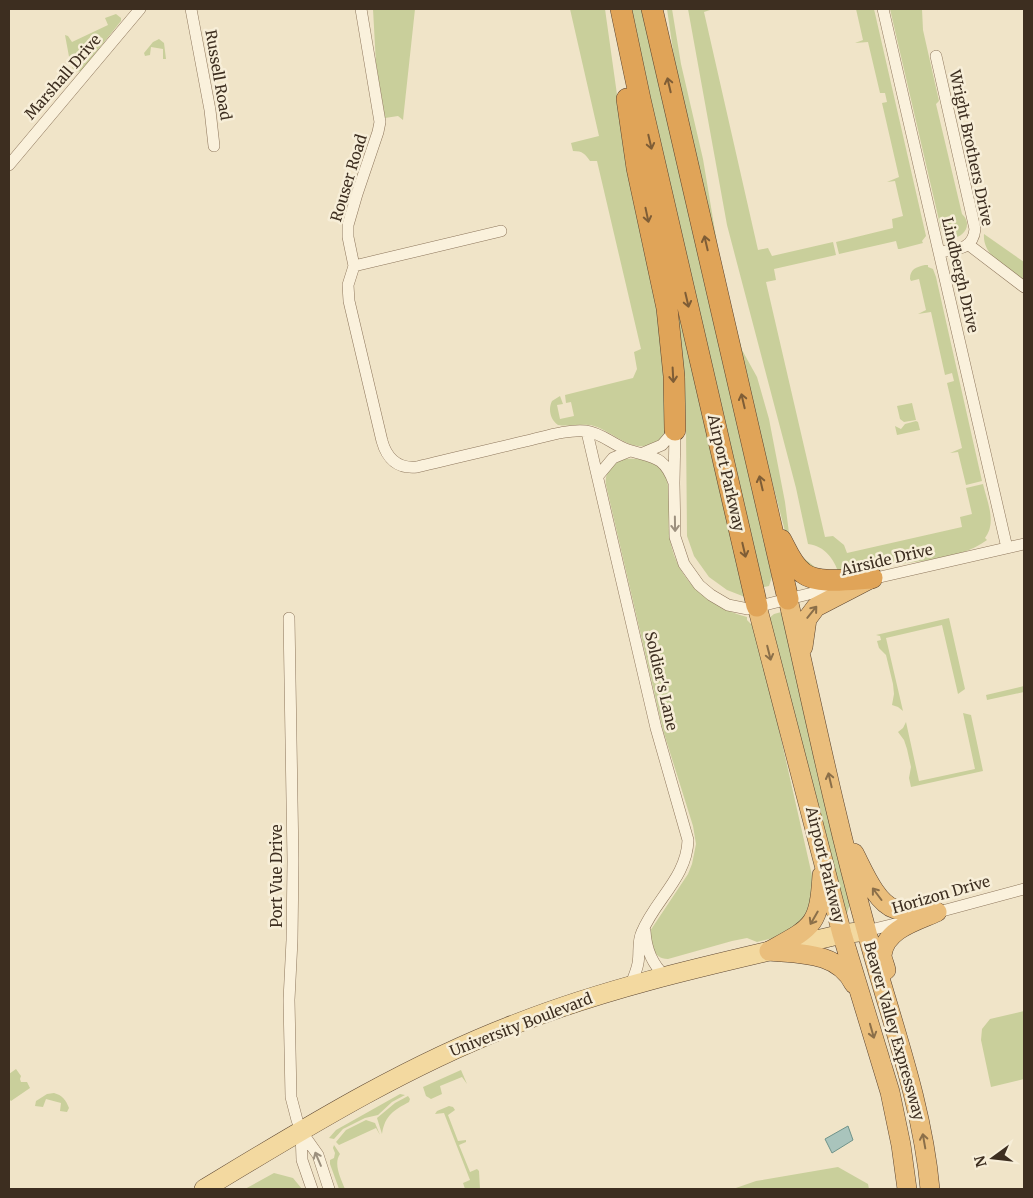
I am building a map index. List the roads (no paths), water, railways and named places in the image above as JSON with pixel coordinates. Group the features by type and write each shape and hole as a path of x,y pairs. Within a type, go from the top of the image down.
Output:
{"highway":[{"path":"619,9 626,91 637,168 667,308 674,376 675,430"},
{"name":"Airport Parkway","path":"619,9 757,606 823,854 842,934"},
{"name":"Airport Parkway","path":"652,9 866,931"},
{"path":"769,517 792,560 803,573 820,580 872,578"},
{"path":"802,658 807,618 812,610 872,578"},
{"path":"841,828 871,885 889,906 904,911 937,912"},
{"path":"770,951 804,931 816,916 821,898 823,854"},
{"path":"896,1031 900,1019 882,956 885,944 893,933 937,912"},
{"name":"Beaver Valley Expressway","path":"866,931 914,1094 924,1142 930,1189"},
{"name":"Beaver Valley Expressway","path":"842,934 895,1110 907,1189"},
{"path":"770,951 813,955 831,960 849,974 864,1004"}],"main road":[{"name":"University Boulevard","path":"204,1189 301,1131 416,1068 487,1035 573,1002 631,985 842,934 866,931"}],"street":[{"name":"Marshall Drive","path":"9,165 140,9"},
{"name":"Russell Road","path":"191,9 210,110 214,146"},
{"name":"Rouser Road","path":"354,266 348,237 348,225 380,122 361,9"},
{"name":"Lindbergh Drive","path":"883,9 1006,548"},
{"name":"Wright Brothers Drive","path":"936,56 975,229 974,237 968,245 939,252"},
{"path":"501,230 354,266 348,285 349,300 382,441 387,455 391,460 405,467 417,467 566,432 587,432 595,433 630,451 643,453 666,466 674,484"},
{"name":"Wright Brothers Drive","path":"968,245 1024,287"},
{"path":"643,453 662,445 675,430"},
{"name":"Airside Drive","path":"675,430 675,537 684,564 690,575 711,595 728,605 748,609 872,578 1024,544"},
{"name":"Soldier's Lane","path":"587,432 656,728 688,840 688,849 682,870 645,926 640,940 639,962 631,985"},
{"path":"598,476 613,458 630,451"},
{"name":"Port Vue Drive","path":"289,618 293,861 289,1000 290,1089 293,1110 301,1131"},
{"name":"Horizon Drive","path":"866,931 1024,889"},
{"path":"645,926 646,944 654,966 665,976"},
{"path":"301,1131 302,1160 312,1189"},
{"path":"301,1131 318,1156 329,1189"}],"water":[{"path":"848,1126 853,1140 832,1153 825,1139"}]}
